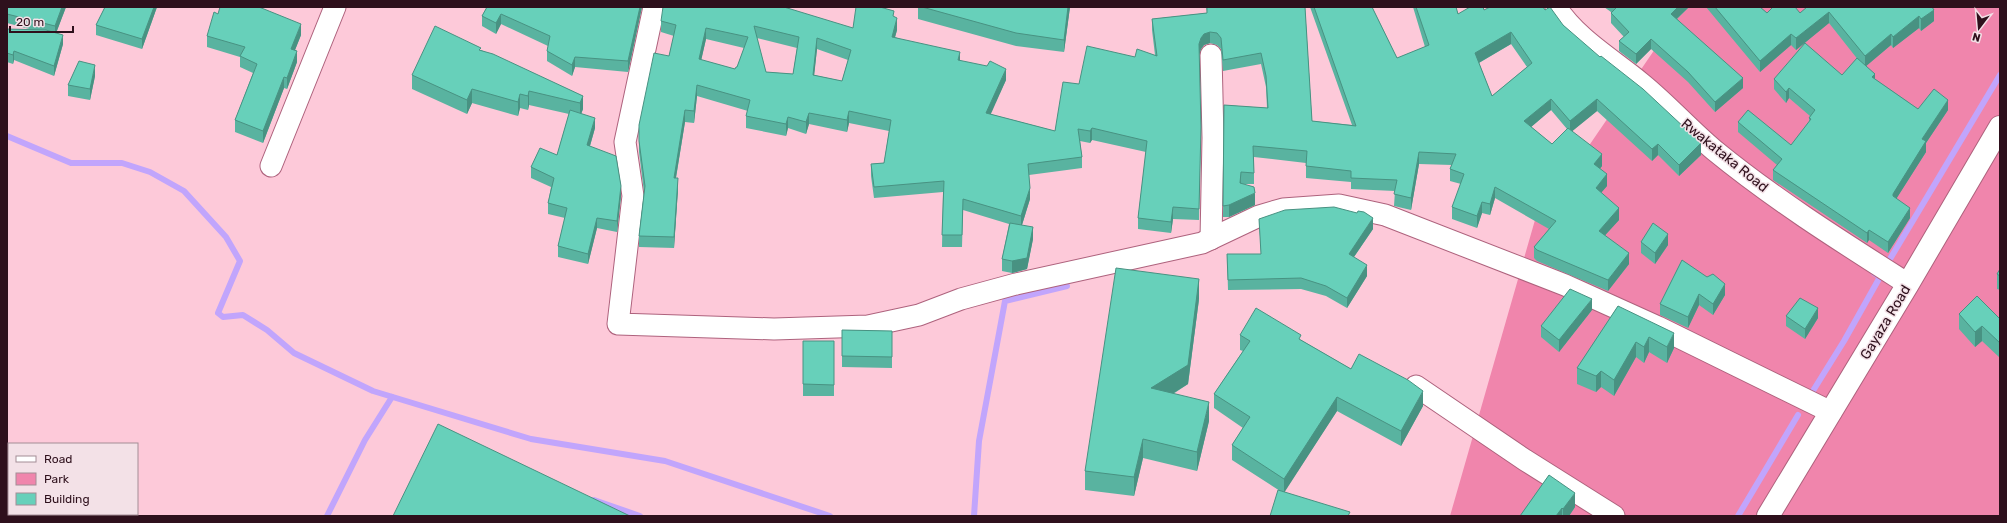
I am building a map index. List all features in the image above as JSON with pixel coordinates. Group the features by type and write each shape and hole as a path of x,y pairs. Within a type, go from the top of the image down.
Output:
{"main road":[{"name":"Gayaza Road","path":"1768,516 1908,284 2000,127"}],"street":[{"path":"271,166 335,7"},
{"path":"654,7 625,142 633,196 618,324 774,328 868,326 918,315 961,299 1016,284 1194,245 1211,239 1259,216 1284,209 1339,205 1385,215 1565,285 1658,326 1831,412"},
{"name":"Rwakataka Road","path":"1556,7 1562,17 1584,39 1642,83 1714,150 1807,220 1908,284"},
{"path":"1211,55 1213,138 1211,239"},
{"path":"1416,386 1525,460 1614,516"}],"green space":[{"path":"1677,7 2000,7 2000,516 1450,516 1535,220 1543,213 1670,27"}],"building":[{"path":"7,7 62,7 55,26 7,14"},
{"path":"105,7 154,7 142,39 96,25"},
{"path":"220,7 259,7 301,24 291,49 297,51 287,78 284,77 263,131 235,120 257,64 240,56 245,47 207,36 214,12 218,14"},
{"path":"487,7 640,7 628,61 575,57 572,65 547,51 550,36 501,14 496,23 482,16"},
{"path":"663,7 784,7 853,28 856,7 880,7 894,11 893,16 897,18 892,37 960,52 958,60 987,66 990,61 1006,69 986,113 1055,131 1063,82 1079,84 1087,46 1135,57 1137,49 1157,56 1152,19 1207,13 1207,7 1305,7 1312,121 1356,126 1314,7 1372,7 1397,58 1429,45 1416,7 1456,7 1458,14 1470,7 1483,7 1484,10 1490,7 1543,7 1545,10 1550,7 1563,25 1600,57 1601,56 1643,89 1701,143 1679,165 1658,144 1652,149 1597,99 1570,121 1551,99 1524,121 1552,144 1568,128 1602,154 1594,164 1607,174 1596,188 1619,208 1599,231 1629,253 1608,280 1537,250 1534,247 1556,221 1495,187 1490,204 1482,202 1477,216 1452,207 1464,174 1450,169 1456,154 1419,152 1411,198 1394,194 1397,180 1351,178 1351,171 1306,166 1307,151 1253,146 1254,173 1241,172 1240,183 1254,187 1255,193 1229,205 1223,206 1224,105 1268,108 1266,76 1261,53 1223,60 1221,38 1217,33 1210,32 1204,34 1199,44 1201,127 1199,209 1173,207 1171,222 1138,218 1147,141 1092,128 1090,131 1078,129 1082,157 1028,164 1030,188 1021,216 963,199 962,235 942,235 944,181 874,187 871,164 884,163 891,120 849,111 847,120 809,113 806,122 788,117 786,124 746,116 750,100 697,85 694,111 685,110 674,178 678,178 674,237 639,236 645,186 639,141 639,125 654,53 669,56 676,25 661,21","holes":["754,26 799,37 793,74 766,72","706,28 748,37 735,69 699,59","1511,32 1532,63 1492,96 1475,53","817,38 851,50 842,81 813,75"]},
{"path":"922,7 1068,7 1064,40 1016,33"},
{"path":"1617,7 1678,7 1671,14 1743,78 1715,102 1688,72 1651,39 1636,54 1619,41 1629,32 1611,13"},
{"path":"1715,7 1760,7 1767,13 1773,7 1795,7 1800,13 1807,7 1932,7 1934,10 1921,19 1919,16 1893,37 1891,34 1865,56 1829,12 1796,38 1791,34 1760,61"},
{"path":"435,26 481,48 479,50 493,54 583,96 580,103 529,91 528,96 520,94 518,102 472,89 467,100 412,75"},
{"path":"7,29 46,30 63,35 54,66 14,51 13,55 7,53"},
{"path":"1805,43 1842,75 1857,58 1875,74 1872,77 1918,109 1934,89 1948,100 1922,139 1926,141 1893,194 1893,196 1910,208 1888,242 1869,230 1867,233 1773,170 1782,159 1738,122 1748,110 1791,145 1811,119 1809,118 1815,110 1789,88 1786,92 1774,79"},
{"path":"79,61 95,65 90,89 68,85"},
{"path":"570,110 595,118 587,145 616,156 621,186 617,221 597,218 588,254 558,246 567,208 548,203 554,178 531,167 540,148 557,155"},
{"path":"1334,207 1357,213 1358,211 1364,212 1373,218 1349,254 1367,265 1347,298 1326,286 1301,278 1228,280 1227,254 1261,254 1259,219 1285,210"},
{"path":"1010,223 1033,227 1027,258 1012,261 1002,259"},
{"path":"1653,223 1668,234 1655,253 1641,242"},
{"path":"1682,260 1707,277 1713,274 1725,284 1713,304 1699,294 1688,317 1660,304"},
{"path":"1116,268 1199,279 1188,365 1151,388 1209,402 1197,452 1143,439 1134,477 1085,471"},
{"path":"2000,269 2000,276 1997,274"},
{"path":"1570,289 1592,299 1559,340 1541,326"},
{"path":"1977,296 2000,319 2000,343 1982,326 1975,332 1959,314"},
{"path":"1800,298 1818,308 1805,329 1786,316"},
{"path":"1618,306 1674,333 1667,347 1649,337 1644,347 1636,342 1614,380 1601,371 1596,376 1577,368"},
{"path":"1256,308 1301,335 1299,339 1351,369 1359,354 1408,380 1423,391 1401,431 1337,397 1284,479 1232,445 1250,417 1214,394 1250,341 1240,335"},
{"path":"842,330 892,331 892,357 842,356"},
{"path":"803,341 834,341 834,385 803,384"},
{"path":"438,424 630,516 393,516"},
{"path":"1549,475 1575,493 1556,516 1520,516"},
{"path":"1278,490 1350,512 1348,516 1270,516"}],"waterway":[{"path":"1884,263 1887,264 2000,75"},
{"path":"7,136 71,163 122,163 150,172 184,191 226,237 240,261 218,313 223,317 243,315 267,330 294,353 373,391 531,439 665,461 830,516"},
{"path":"1811,394 1844,341 1880,277 1874,273"},
{"path":"974,516 979,441 1005,301 1067,286"},
{"path":"327,516 365,440 392,397"},
{"path":"1738,516 1798,415"},
{"path":"594,500 640,516"}]}
